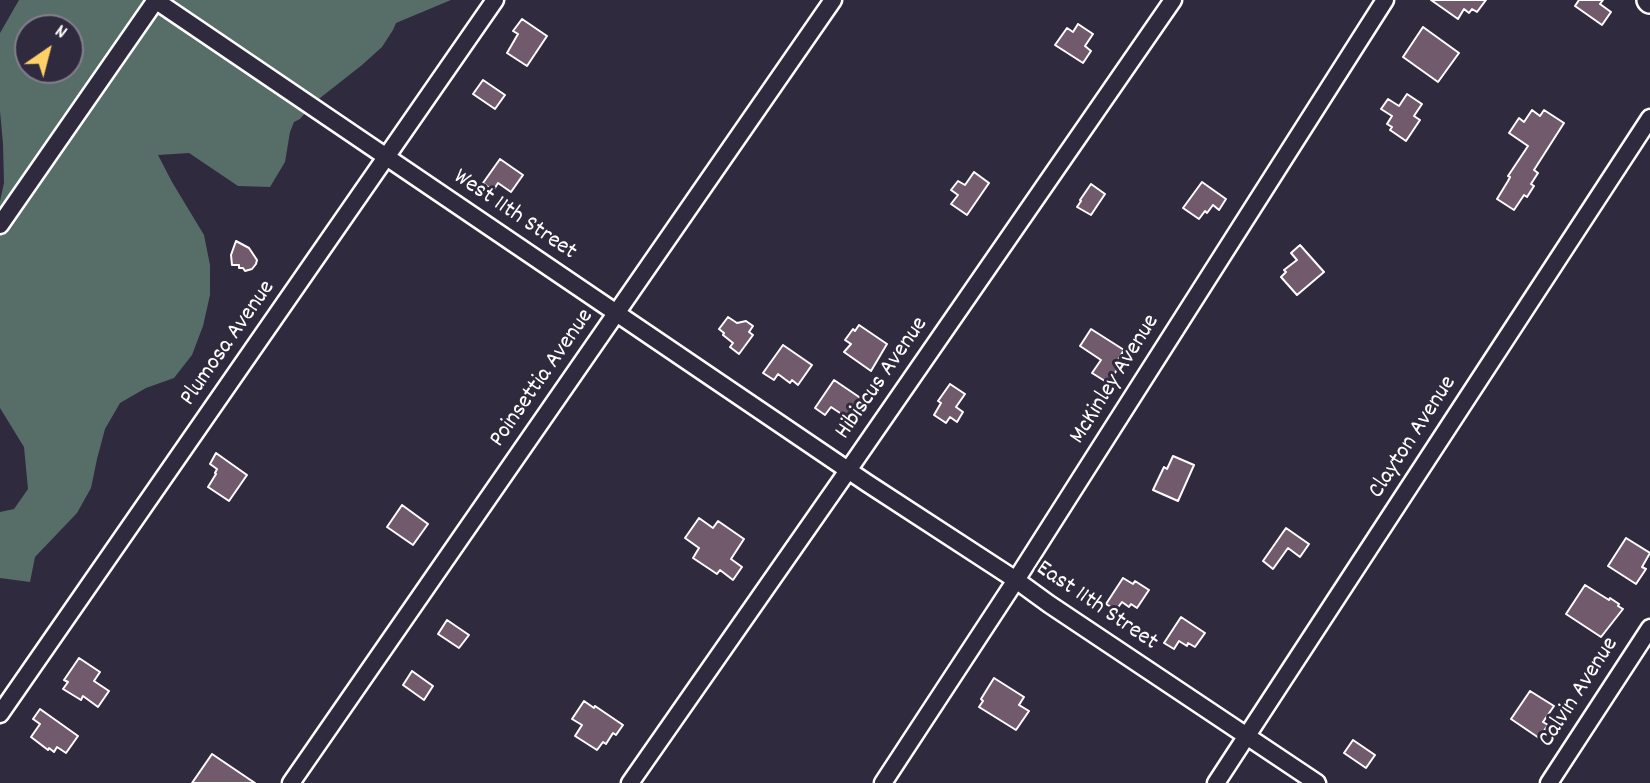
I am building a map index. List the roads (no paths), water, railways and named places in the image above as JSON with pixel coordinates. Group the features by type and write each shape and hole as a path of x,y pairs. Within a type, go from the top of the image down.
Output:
{"street":[{"name":"West 11th Street","path":"155,0 849,469"},
{"path":"0,225 155,0"},
{"name":"Plumosa Avenue","path":"0,714 495,0"},
{"name":"Poinsettia Avenue","path":"291,783 833,0"},
{"name":"Hibiscus Avenue","path":"630,783 1173,0"},
{"name":"McKinley Avenue","path":"883,783 1016,580 1385,0"},
{"name":"Clayton Avenue","path":"1216,783 1650,118"},
{"name":"East 11th Street","path":"849,469 1317,783"},
{"name":"Calvin Avenue","path":"1549,783 1650,628"}]}
